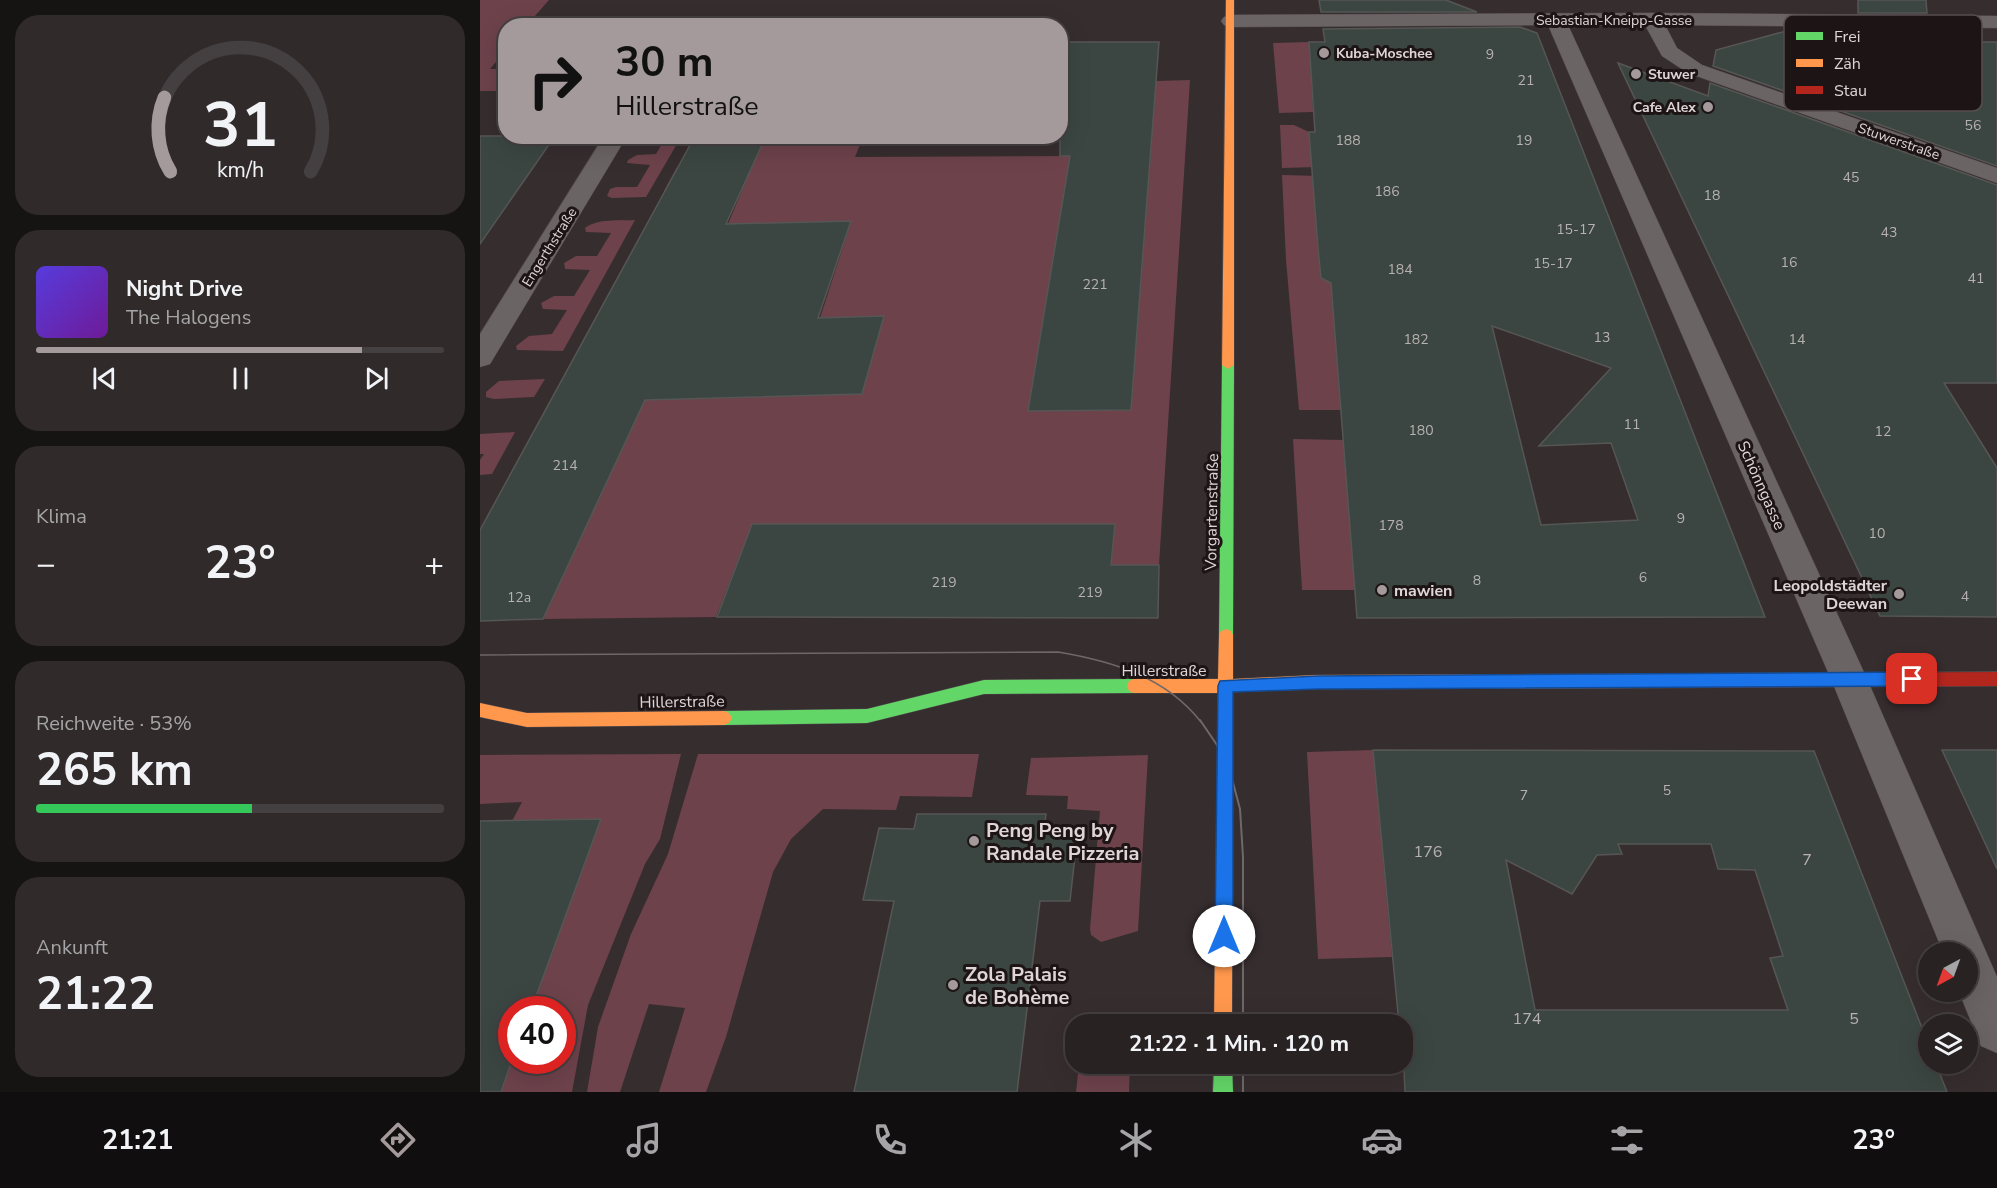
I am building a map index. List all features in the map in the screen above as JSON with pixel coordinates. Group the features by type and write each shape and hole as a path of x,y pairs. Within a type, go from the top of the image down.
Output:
{"street":[{"name":"Vorgartenstraße","path":"1223,1014 1230,0"},
{"name":"Schönngasse","path":"1556,19 1849,679 1960,942"},
{"name":"Stuwerstraße","path":"1652,19 1669,52 1695,69 1784,101"},
{"name":"Sebastian-Kneipp-Gasse","path":"1231,21 1784,20"},
{"name":"Sebastian-Kneipp-Gasse","path":"1982,22 1997,22"},
{"name":"Stuwerstraße","path":"1814,111 1997,176"},
{"name":"Engerthstraße","path":"480,357 611,144"},
{"name":"Hillerstraße","path":"480,710 527,720 867,716 984,687 1225,686 1328,682 1997,679"},
{"path":"1978,985 1997,1030"},
{"path":"1223,1074 1223,1092"}],"shaded area":[{"path":"480,0 549,0 533,18 498,18 498,59 490,69 498,69 498,91 480,91"},
{"path":"1309,42 1313,112 1279,113 1273,43"},
{"path":"1190,80 1159,565 1111,565 1115,524 752,524 716,617 543,619 645,400 862,393 883,316 820,318 851,222 728,224 743,188 664,191 677,167 753,165 762,144 860,144 855,157 1070,156 1028,411 1131,410 1156,81"},
{"path":"1280,125 1294,125 1309,132 1310,148 1319,167 1282,168"},
{"path":"662,144 677,144 646,197 612,198 607,196 610,189 616,187 637,187 650,165 627,163 628,160 637,155 656,154"},
{"path":"1282,175 1320,176 1327,243 1318,248 1321,278 1331,283 1342,410 1299,410 1286,260"},
{"path":"635,220 563,351 517,350 516,346 529,336 552,334 567,310 543,309 541,303 554,296 574,296 590,270 565,269 564,263 576,256 597,256 611,233 586,232 585,228 602,221"},
{"path":"545,379 534,397 494,399 486,397 486,392 499,381"},
{"path":"515,432 492,474 480,475 480,460 484,454 480,454 480,434"},
{"path":"1293,439 1344,440 1355,590 1302,590"},
{"path":"1373,750 1392,957 1318,959 1307,752"},
{"path":"681,754 660,839 645,864 588,1005 576,1070 576,996 536,996 601,819 512,821 522,802 480,804 480,755"},
{"path":"698,754 979,754 972,797 900,796 896,810 823,809 791,839 773,872 726,1037 706,1092 659,1092 685,1008 649,1004 620,1092 587,1092 598,1027 631,934 668,854"},
{"path":"1148,755 1138,931 1101,942 1091,935 1090,929 1100,811 1067,809 1068,796 1026,795 1031,758"},
{"path":"507,1074 575,1074 572,1092 501,1092"},
{"path":"1078,1074 1130,1074 1129,1092 1076,1092"}],"building":[{"path":"1319,0 1446,0 1477,12 1321,12"},
{"path":"1858,0 1926,0 1927,13 1858,13"},
{"path":"1520,27 1537,33 1765,617 1357,618 1331,283 1321,278 1309,132 1315,132 1309,42 1325,42 1323,29","holes":["1492,326 1611,368 1539,446 1611,443 1638,520 1541,525"]},
{"path":"1784,32 1784,91 1713,66 1716,50"},
{"path":"1068,42 1159,42 1131,410 1028,411 1070,156 1060,156 1060,144 1068,144"},
{"path":"1982,42 1997,42 1997,166 1841,111 1982,111"},
{"path":"1618,63 1708,96 1710,83 1997,185 1997,383 1944,383 1997,468 1997,617 1880,616"},
{"path":"480,136 498,136 498,144 549,144 480,244"},
{"path":"691,144 762,144 726,224 851,221 818,318 884,316 862,394 645,400 543,619 480,621 480,530"},
{"path":"752,524 1115,524 1111,565 1159,565 1158,618 717,617"},
{"path":"1373,750 1814,751 1918,1018 1918,1074 1940,1074 1947,1092 1405,1092 1404,1074 1413,1074 1413,1014 1398,1014","holes":["1618,844 1711,844 1718,869 1755,870 1783,956 1770,958 1788,1010 1535,1010 1506,860 1572,894 1597,855 1622,854"]},
{"path":"1942,750 1997,750 1997,869"},
{"name":"Zola Palais de Bohème","path":"917,814 1046,814 1044,828 1078,829 1070,901 1040,901 1017,1092 854,1092 894,901 863,900 879,828 914,829"},
{"path":"601,819 536,996 498,996 498,1074 507,1074 501,1092 480,1092 480,821"}],"tram line":[{"path":"480,655 1058,652 1118,666 1155,682 1187,706 1201,722"},
{"path":"1200,720 1217,745 1231,775 1240,809 1243,857 1243,1014"},
{"path":"1243,1074 1243,1092"}],"traffic: fast":[{"path":"1226,635 1228,365"},
{"path":"724,718 867,716 984,687 1134,686"},
{"path":"1223,1074 1223,1092"}],"traffic: slow":[{"path":"1228,365 1230,0"},
{"path":"1223,1014 1226,635"},
{"path":"1134,686 1225,686 1316,682 1642,681"},
{"path":"480,710 527,720 724,718"}],"traffic: jam":[{"path":"1642,681 1997,679"}],"place":[{"name":"Kuba-Moschee","path":"1324,53"},
{"name":"Stuwer","path":"1636,74"},
{"name":"Cafe Alex","path":"1708,107"},
{"name":"mawien","path":"1382,590"},
{"name":"Leopoldstädter Deewan","path":"1899,594"},
{"name":"Peng Peng by Randale Pizzeria","path":"974,841"},
{"name":"Zola Palais de Bohème","path":"953,985"}],"route":[{"path":"1224,936 1225,686 1317,682 1912,679"}]}
